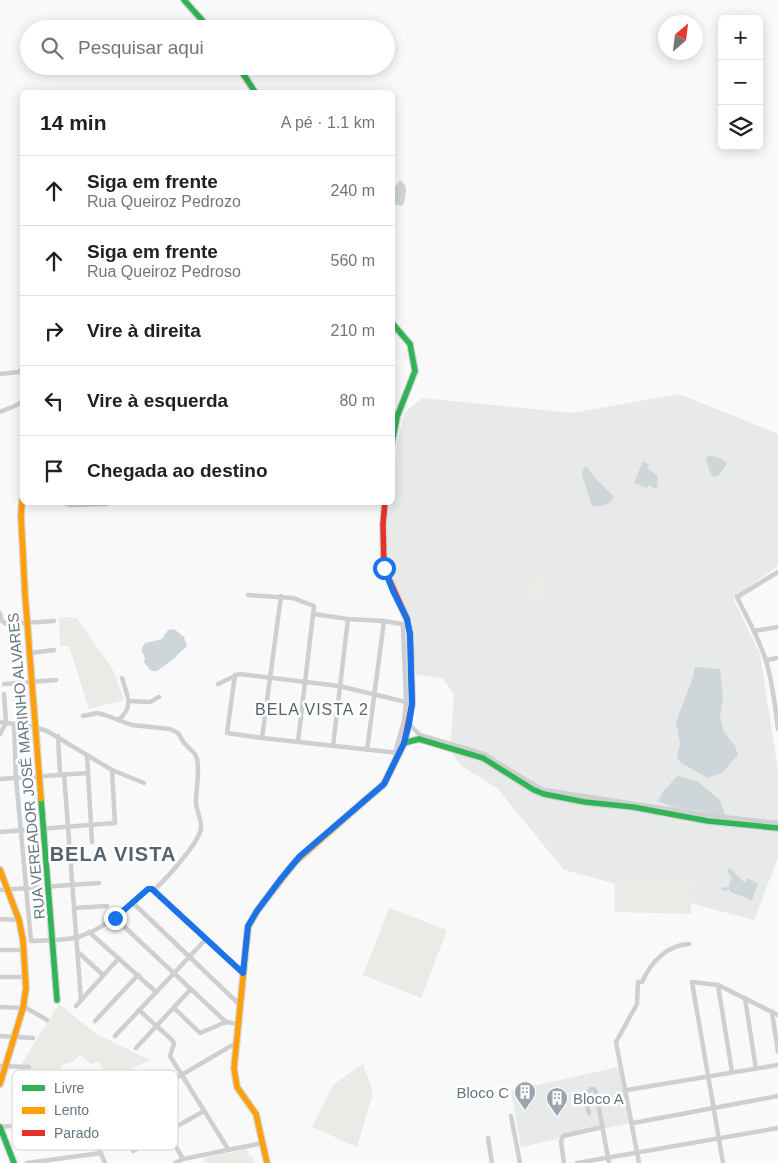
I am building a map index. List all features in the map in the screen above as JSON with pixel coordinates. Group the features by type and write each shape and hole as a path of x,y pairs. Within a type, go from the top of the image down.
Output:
{"street":[{"path":"184,0 202,20"},
{"path":"244,75 254,90"},
{"path":"395,326 410,344 415,371 395,428"},
{"path":"0,374 20,371"},
{"path":"0,412 20,403"},
{"name":"RUA VEREADOR JOSÉ MARINHO ALVARES","path":"22,505 35,727 57,1000"},
{"path":"385,505 383,524 384,568 409,626 409,724 404,743 397,753"},
{"path":"778,572 737,597 754,630 776,690 778,730"},
{"path":"248,595 281,596 304,601 314,606 298,742"},
{"path":"262,738 281,596"},
{"path":"0,613 4,624 54,621"},
{"path":"267,1163 256,1114 236,1086 234,1068 248,926 280,880 300,856 384,784 397,753 409,703 403,627 399,623 314,614"},
{"path":"333,746 348,619"},
{"path":"367,750 384,621"},
{"path":"754,630 778,627"},
{"path":"30,653 54,650"},
{"path":"766,660 778,658"},
{"path":"218,684 239,674 270,677 339,686 409,703"},
{"path":"235,675 228,732 262,738 397,753"},
{"path":"118,720 124,715 129,701 122,678"},
{"path":"4,684 56,680"},
{"path":"0,734 6,723 4,694"},
{"path":"129,701 150,702 159,697"},
{"path":"83,716 105,715 132,725 170,729 175,731 195,754 198,764 196,803 197,814 201,824 200,833 177,865 154,890"},
{"path":"0,722 35,727 58,736 112,770 144,783"},
{"path":"14,724 16,778 31,941 77,937 89,932 115,918 148,889 154,890 243,973"},
{"path":"404,743 419,739 483,758 534,790 544,794 585,802 633,807 708,821 778,829 778,823 707,815 544,790 484,754 420,736 409,724"},
{"path":"58,736 68,827 81,1000"},
{"path":"87,755 92,842"},
{"path":"0,832 115,823 112,770"},
{"path":"0,779 88,772"},
{"path":"70,862 90,860"},
{"path":"0,870 19,920 24,950 26,988 23,1007 2,1066 0,1084"},
{"path":"0,890 8,891 99,883"},
{"path":"132,902 240,1004"},
{"path":"74,908 107,906"},
{"path":"115,918 226,1022 238,1024"},
{"path":"0,919 19,920"},
{"path":"89,932 156,992"},
{"path":"115,1036 206,939"},
{"path":"639,1163 627,1090 616,1042 637,1004 638,982 642,982 650,969 670,948 679,944 689,944"},
{"path":"0,950 24,950"},
{"path":"78,952 103,975"},
{"path":"76,1006 119,958"},
{"path":"96,1021 138,975"},
{"path":"0,977 25,978"},
{"path":"723,1163 692,982 718,986 778,1015"},
{"path":"718,986 732,1072"},
{"path":"136,1048 190,990"},
{"path":"745,998 756,1069"},
{"path":"0,1007 23,1007 47,1020"},
{"path":"174,1008 200,1033 226,1022"},
{"path":"139,1010 173,1041 174,1044 170,1056 228,1149"},
{"path":"772,1012 778,1052"},
{"path":"0,1036 32,1038"},
{"path":"178,1076 236,1043"},
{"path":"627,1090 778,1065"},
{"path":"2,1066 29,1067"},
{"path":"589,1113 586,1096 590,1089 596,1092 609,1160"},
{"path":"633,1123 778,1096"},
{"path":"178,1126 204,1111"},
{"path":"511,1116 520,1163"},
{"path":"0,1127 14,1163"},
{"path":"564,1163 561,1141 563,1136 603,1127"},
{"path":"577,1163 609,1160 778,1128"},
{"path":"488,1138 492,1163"},
{"path":"175,1163 183,1159 263,1143"},
{"path":"100,1150 105,1163"},
{"path":"178,1150 183,1159"},
{"path":"27,1163 101,1153"}],"shaded area":[{"path":"400,180 406,188 404,204 402,206 395,204 395,186"},
{"path":"679,394 778,434 778,566 733,598 760,654 778,771 778,858 754,920 564,870 497,788 461,766 450,751 454,694 443,679 414,674 413,623 392,581 386,564 385,538 387,505 395,505 395,460 397,442 405,412 422,398 572,413"},
{"path":"708,456 724,460 727,464 719,475 714,477 711,475 706,460"},
{"path":"643,461 649,464 647,468 658,476 657,489 648,485 647,488 634,483"},
{"path":"586,466 614,497 607,504 592,506 582,475 583,469"},
{"path":"534,575 549,578 543,604 527,600"},
{"path":"59,618 77,618 113,670 124,700 89,709 69,646 60,646"},
{"path":"174,629 184,637 187,646 175,658 157,671 151,671 143,661 145,659 144,654 142,654 142,648 145,643 162,639 168,630"},
{"path":"695,667 720,669 723,697 720,717 724,732 735,746 738,755 722,773 708,778 681,763 677,757 680,743 676,722"},
{"path":"677,776 697,781 720,800 726,817 677,808 658,801 662,793"},
{"path":"730,868 745,883 748,878 758,884 752,900 730,892 730,889 722,890 721,888 730,885 729,882 732,879 727,870"},
{"path":"615,878 692,880 691,914 615,912"},
{"path":"389,908 447,930 421,998 363,975"},
{"path":"59,1004 96,1034 150,1060 128,1070 103,1070 99,1062 91,1064 80,1055 73,1062 61,1065 62,1070 18,1070"},
{"path":"363,1064 373,1093 357,1147 312,1127 334,1084"},
{"path":"618,1067 630,1123 521,1147 511,1091"},
{"path":"247,1149 248,1155 252,1156 255,1163 205,1163 204,1158"}],"traffic: fast":[{"path":"184,0 202,20"},
{"path":"244,75 254,90"},
{"path":"395,326 410,344 415,371 397,417 395,427"},
{"path":"404,743 419,739 483,758 534,790 544,794 585,802 633,807 708,821 778,828"},
{"path":"41,799 57,1000"},
{"path":"0,1127 14,1163"}],"traffic: slow":[{"path":"22,505 25,594 41,799"},
{"path":"267,1163 256,1114 237,1087 234,1068 248,927 257,911 294,863 362,803"},
{"path":"0,870 19,920 23,940 26,988 23,1008 0,1084"}],"traffic: jam":[{"path":"362,803 384,784 404,743 412,704 410,634 407,619 384,568 383,524 385,505"}],"place":[{"name":"Bloco C","path":"525,1111"},
{"name":"Bloco A","path":"557,1117"}],"district":[{"name":"BELA VISTA 2","path":"312,709"},
{"name":"BELA VISTA","path":"113,854"}],"route":[{"path":"115,918 150,888 243,973 248,926 257,911 300,856 384,784 404,743 412,704 410,634 407,619 384,568"}]}
